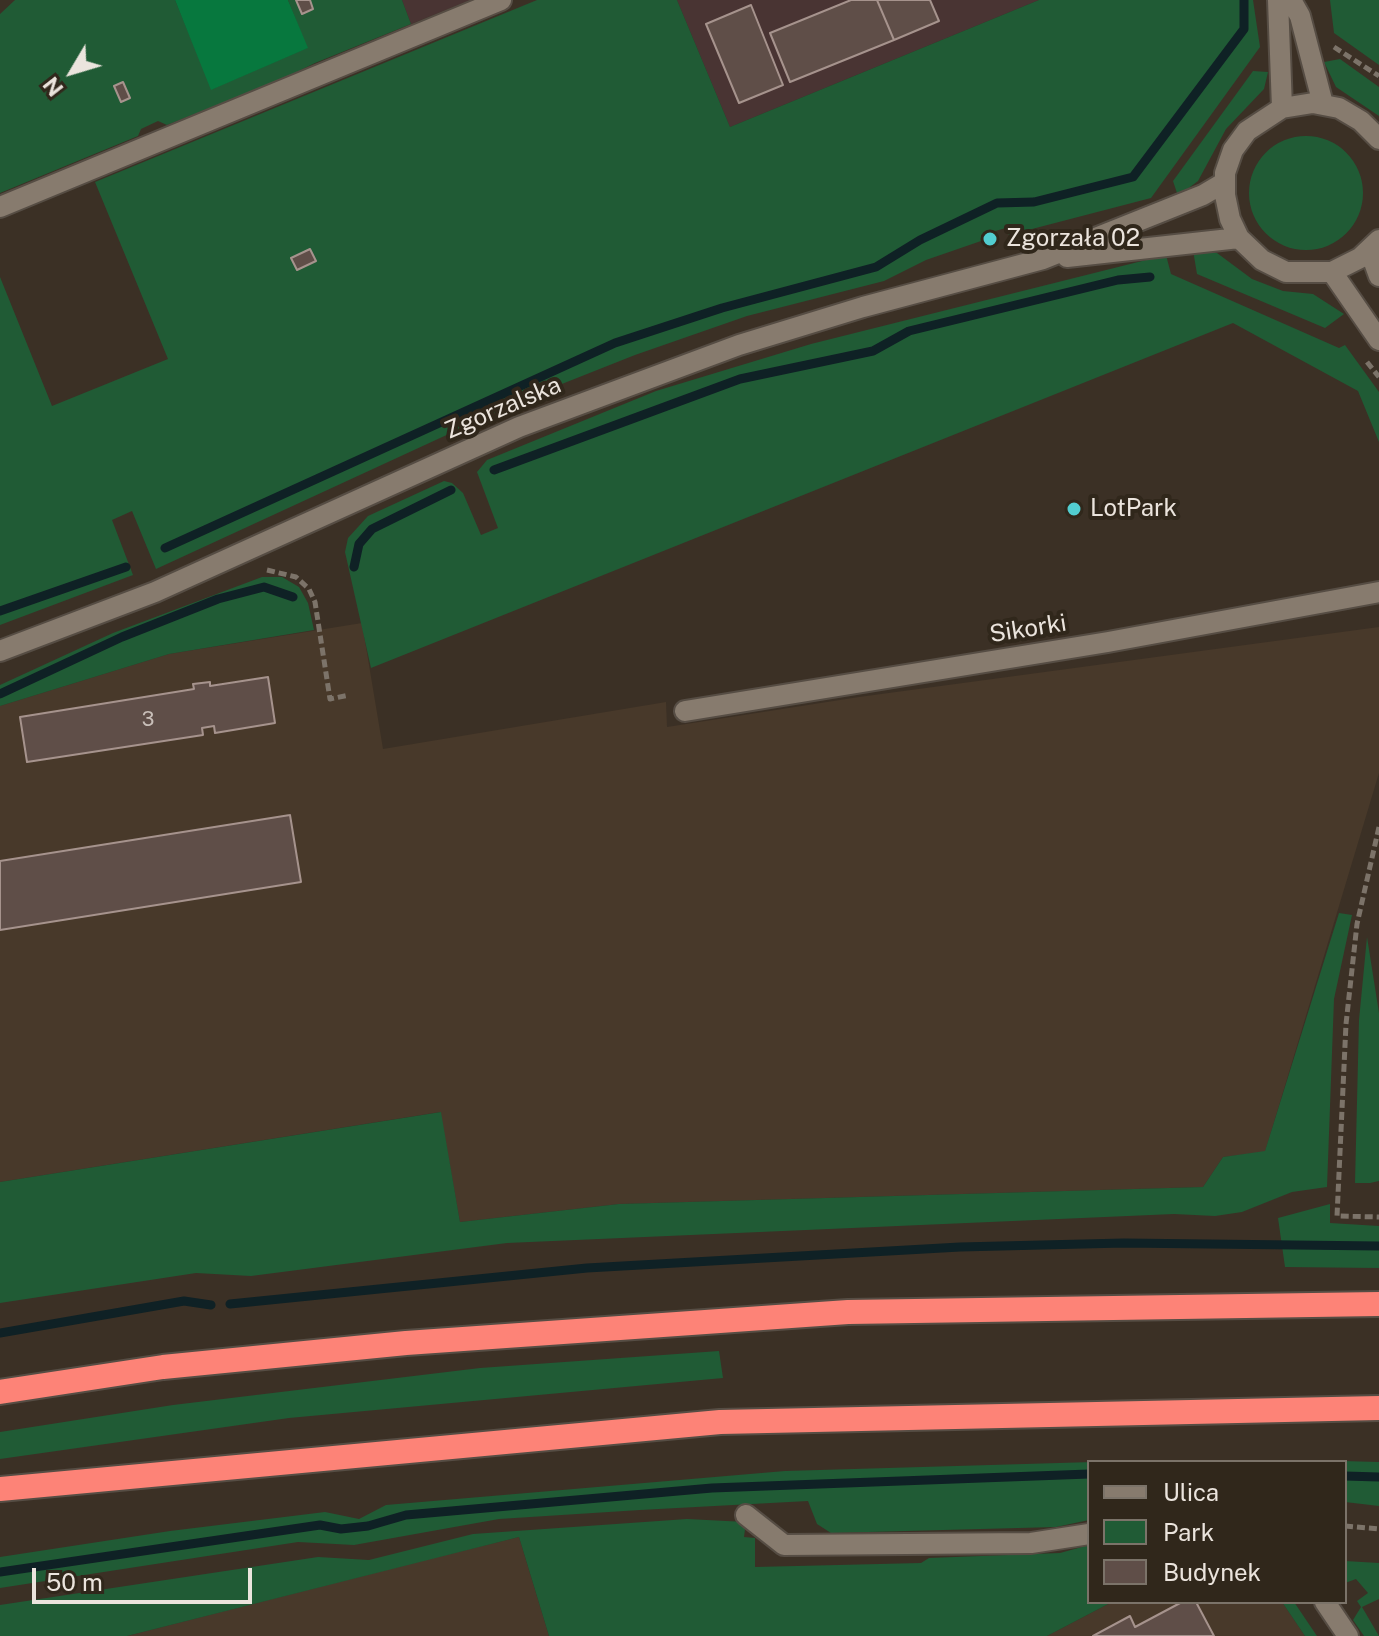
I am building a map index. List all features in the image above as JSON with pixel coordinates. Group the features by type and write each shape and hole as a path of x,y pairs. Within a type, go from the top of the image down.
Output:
{"highway":[{"path":"0,1392 163,1367 406,1343 848,1312 1379,1304"},
{"path":"0,1489 720,1422 1379,1408"},
{"path":"0,1500 36,1484"}],"street":[{"path":"0,207 501,0"},
{"path":"1278,0 1282,108"},
{"path":"1291,0 1300,16 1323,104"},
{"path":"1378,136 1361,121 1323,104 1282,108 1247,131 1233,150 1225,182 1230,219 1239,238 1262,260 1286,272 1332,272 1374,245 1379,276"},
{"name":"Zgorzalska","path":"0,651 155,592 464,451 603,395 739,345 863,307 1043,259 1203,195 1225,182"},
{"name":"Zgorzalska","path":"1043,259 1239,238"},
{"path":"1332,272 1379,340"},
{"name":"Sikorki","path":"685,711 1108,642 1379,592"},
{"path":"746,1515 784,1545 1031,1543 1087,1535"},
{"path":"1326,1604 1348,1636"}],"path":[{"path":"1329,34 1334,48 1379,76"},
{"path":"1366,359 1379,377"},
{"path":"259,569 286,573 309,589 315,602 330,699 349,695"},
{"path":"1379,827 1357,924 1346,1024 1337,1216 1379,1217"},
{"path":"1347,1526 1379,1529"}],"shaded area":[{"path":"402,0 470,0 411,24"},
{"path":"677,0 1039,0 730,127"},
{"path":"362,623 383,749 666,702 667,727 859,697 1379,627 1379,773 1265,1152 1223,1157 1203,1187 619,1204 460,1222 440,1112 0,1182 0,706 169,654"},
{"path":"519,1537 549,1636 127,1636 433,1558"},
{"path":"1108,1604 1283,1604 1305,1636 1047,1636"}],"green space":[{"path":"15,0 175,0 212,89 307,48 288,0 402,0 411,24 315,63 220,110 217,105 167,125 158,121 141,129 138,136 0,193 0,14"},
{"path":"175,0 288,0 308,48 211,90"},
{"path":"537,0 677,0 730,127 1039,0 1253,0 1260,47 1151,198 1009,235 1006,228 981,235 981,241 926,260 884,281 747,316 635,355 529,397 156,569 132,511 112,520 133,575 0,625 0,277 52,406 168,359 95,182"},
{"path":"1330,0 1379,0 1379,65 1334,33"},
{"path":"1340,59 1379,87 1379,116 1336,87 1324,62"},
{"path":"1253,71 1268,72 1264,89 1226,129 1198,181 1178,196 1173,181"},
{"path":"1306,136 1328,141 1346,153 1358,171 1363,193 1358,215 1346,233 1328,245 1306,250 1284,245 1266,233 1254,215 1249,193 1254,171 1266,153 1284,141"},
{"path":"1193,250 1217,253 1252,279 1283,291 1313,294 1344,314 1325,328 1197,274"},
{"path":"1166,255 1171,274 1339,348 1345,345 1379,392 1379,442 1358,391 1233,323 371,668 345,552 348,538 368,516 444,481 452,483 463,493 481,535 498,528 477,472 487,460 656,391 811,344"},
{"path":"262,577 282,577 299,587 308,603 314,630 169,654 0,706 0,685 113,633"},
{"path":"1339,913 1352,915 1334,999 1327,1187 1292,1192 1242,1212 1215,1216 1174,1214 507,1243 251,1276 196,1273 0,1303 0,1182 441,1112 460,1222 619,1204 1203,1187 1223,1157 1265,1151"},
{"path":"1367,937 1379,1013 1379,1181 1355,1183 1359,1020"},
{"path":"1330,1204 1330,1223 1379,1226 1379,1268 1285,1267 1278,1218"},
{"path":"719,1351 723,1378 289,1418 0,1459 0,1432 173,1405 480,1368"},
{"path":"1347,1461 1379,1462 1379,1506 1347,1502"},
{"path":"1087,1462 1087,1520 1056,1527 831,1533 817,1524 808,1501 640,1510 499,1519 354,1545 298,1542 0,1588 0,1557 170,1531 325,1512 359,1519 386,1505 785,1471"},
{"path":"687,1519 746,1522 744,1537 755,1538 755,1567 921,1563 929,1558 1060,1553 1087,1546 1087,1604 1108,1604 1047,1636 549,1636 519,1537 127,1636 0,1636 0,1605 318,1557 369,1560 473,1534"},
{"path":"1347,1561 1379,1563 1379,1599 1362,1607 1379,1636 1364,1636 1353,1620 1361,1607 1357,1601 1368,1593 1356,1579 1347,1582"},
{"path":"1283,1604 1295,1604 1317,1636 1305,1636"}],"building":[{"path":"296,0 310,0 313,9 302,14"},
{"path":"851,0 877,0 894,40 790,82 770,33"},
{"path":"877,0 930,0 939,21 894,40"},
{"path":"751,5 783,85 739,103 706,24"},
{"path":"123,82 130,98 121,102 114,86"},
{"path":"310,249 316,261 297,270 291,258"},
{"path":"268,677 275,723 215,733 214,726 202,728 203,735 27,762 20,717 194,689 193,684 210,682 210,686"},
{"path":"290,815 301,882 0,930 0,861"},
{"path":"1178,1604 1197,1604 1214,1636 1093,1636 1130,1616 1135,1627"}],"waterway":[{"path":"165,548 615,343 722,308 876,267 920,240 997,203 1034,202 1133,177 1244,29 1244,0"},
{"path":"494,470 740,379 873,351 909,331 1118,280 1150,277"},
{"path":"354,567 359,544 372,529 451,490"},
{"path":"0,611 126,567"},
{"path":"0,694 122,637 218,599 264,587 293,597"},
{"path":"230,1304 587,1268 960,1247 1124,1243 1379,1246"},
{"path":"0,1333 184,1301 211,1305"},
{"path":"0,1572 320,1525 341,1529 368,1526 406,1515 712,1488 1087,1474"},
{"path":"1347,1476 1379,1477"}],"place":[{"name":"Zgorzała 02","path":"990,239"},
{"name":"LotPark","path":"1074,509"}]}
